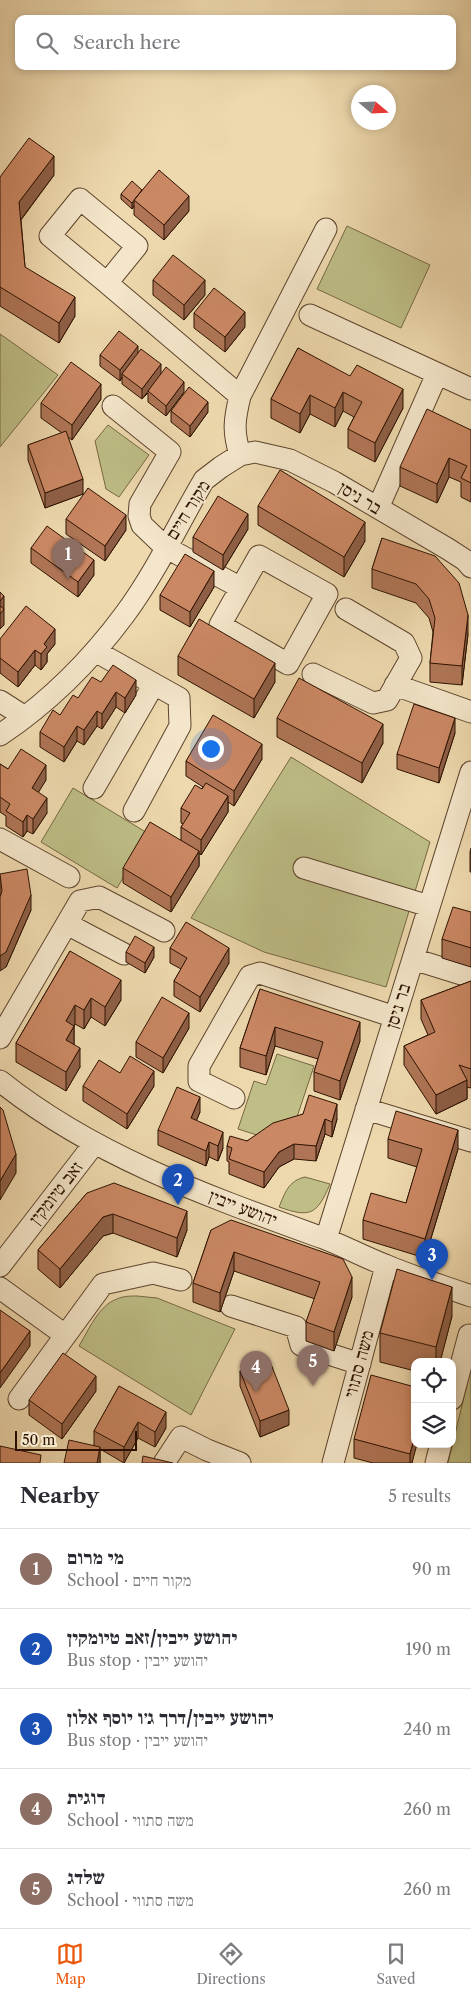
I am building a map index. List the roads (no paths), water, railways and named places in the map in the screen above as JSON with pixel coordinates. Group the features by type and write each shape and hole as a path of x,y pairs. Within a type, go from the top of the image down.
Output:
{"street":[{"path":"240,455 234,435 235,416 240,396 326,229"},
{"path":"107,283 240,396"},
{"path":"310,315 471,390"},
{"path":"378,508 437,374"},
{"path":"113,406 170,452 140,504 142,525 165,547 241,588"},
{"name":"בר ניסן","path":"240,455 255,452 290,460 334,482 448,549 471,566"},
{"name":"מקור חיים","path":"0,735 25,717 95,651 126,613 204,480 240,455"},
{"path":"259,556 327,594 288,664 220,625 241,588 259,556"},
{"path":"313,674 373,703 387,700 411,658 404,643 346,609"},
{"path":"95,651 179,698 180,726 134,811"},
{"path":"94,788 154,684"},
{"path":"395,685 471,712"},
{"path":"0,701 25,717"},
{"name":"בר ניסן","path":"326,1239 429,906 463,827 471,772"},
{"path":"1,841 69,877"},
{"path":"304,868 429,906"},
{"path":"0,1038 80,901 99,897 164,931"},
{"path":"67,924 124,954"},
{"path":"413,958 471,977"},
{"path":"234,1098 199,1081 199,1066 250,976 260,973 395,1017"},
{"name":"יהושע ייבין","path":"0,1081 17,1095 94,1144 159,1174 242,1208 326,1239 386,1266 471,1296"},
{"path":"366,1109 471,1141"},
{"name":"זאב טיומקין","path":"0,1266 94,1144"},
{"name":"משה סתווי","path":"332,1463 364,1372 386,1266"},
{"path":"18,1399 103,1284 153,1273 181,1280"},
{"path":"0,1288 65,1334"},
{"path":"231,1306 296,1327 301,1345 364,1372"},
{"path":"456,1384 469,1335"},
{"path":"164,1463 180,1437 206,1450 240,1463"},
{"path":"436,1463 439,1448"}],"place":[{"name":"מי מרום","path":"68,579"},
{"name":"יהושע ייבין/זאב טיומקין","path":"178,1205"},
{"name":"יהושע ייבין/דרך ג׳ו יוסף אלון","path":"432,1280"},
{"name":"שלדג","path":"313,1386"},
{"name":"דוגית","path":"256,1392"}]}
